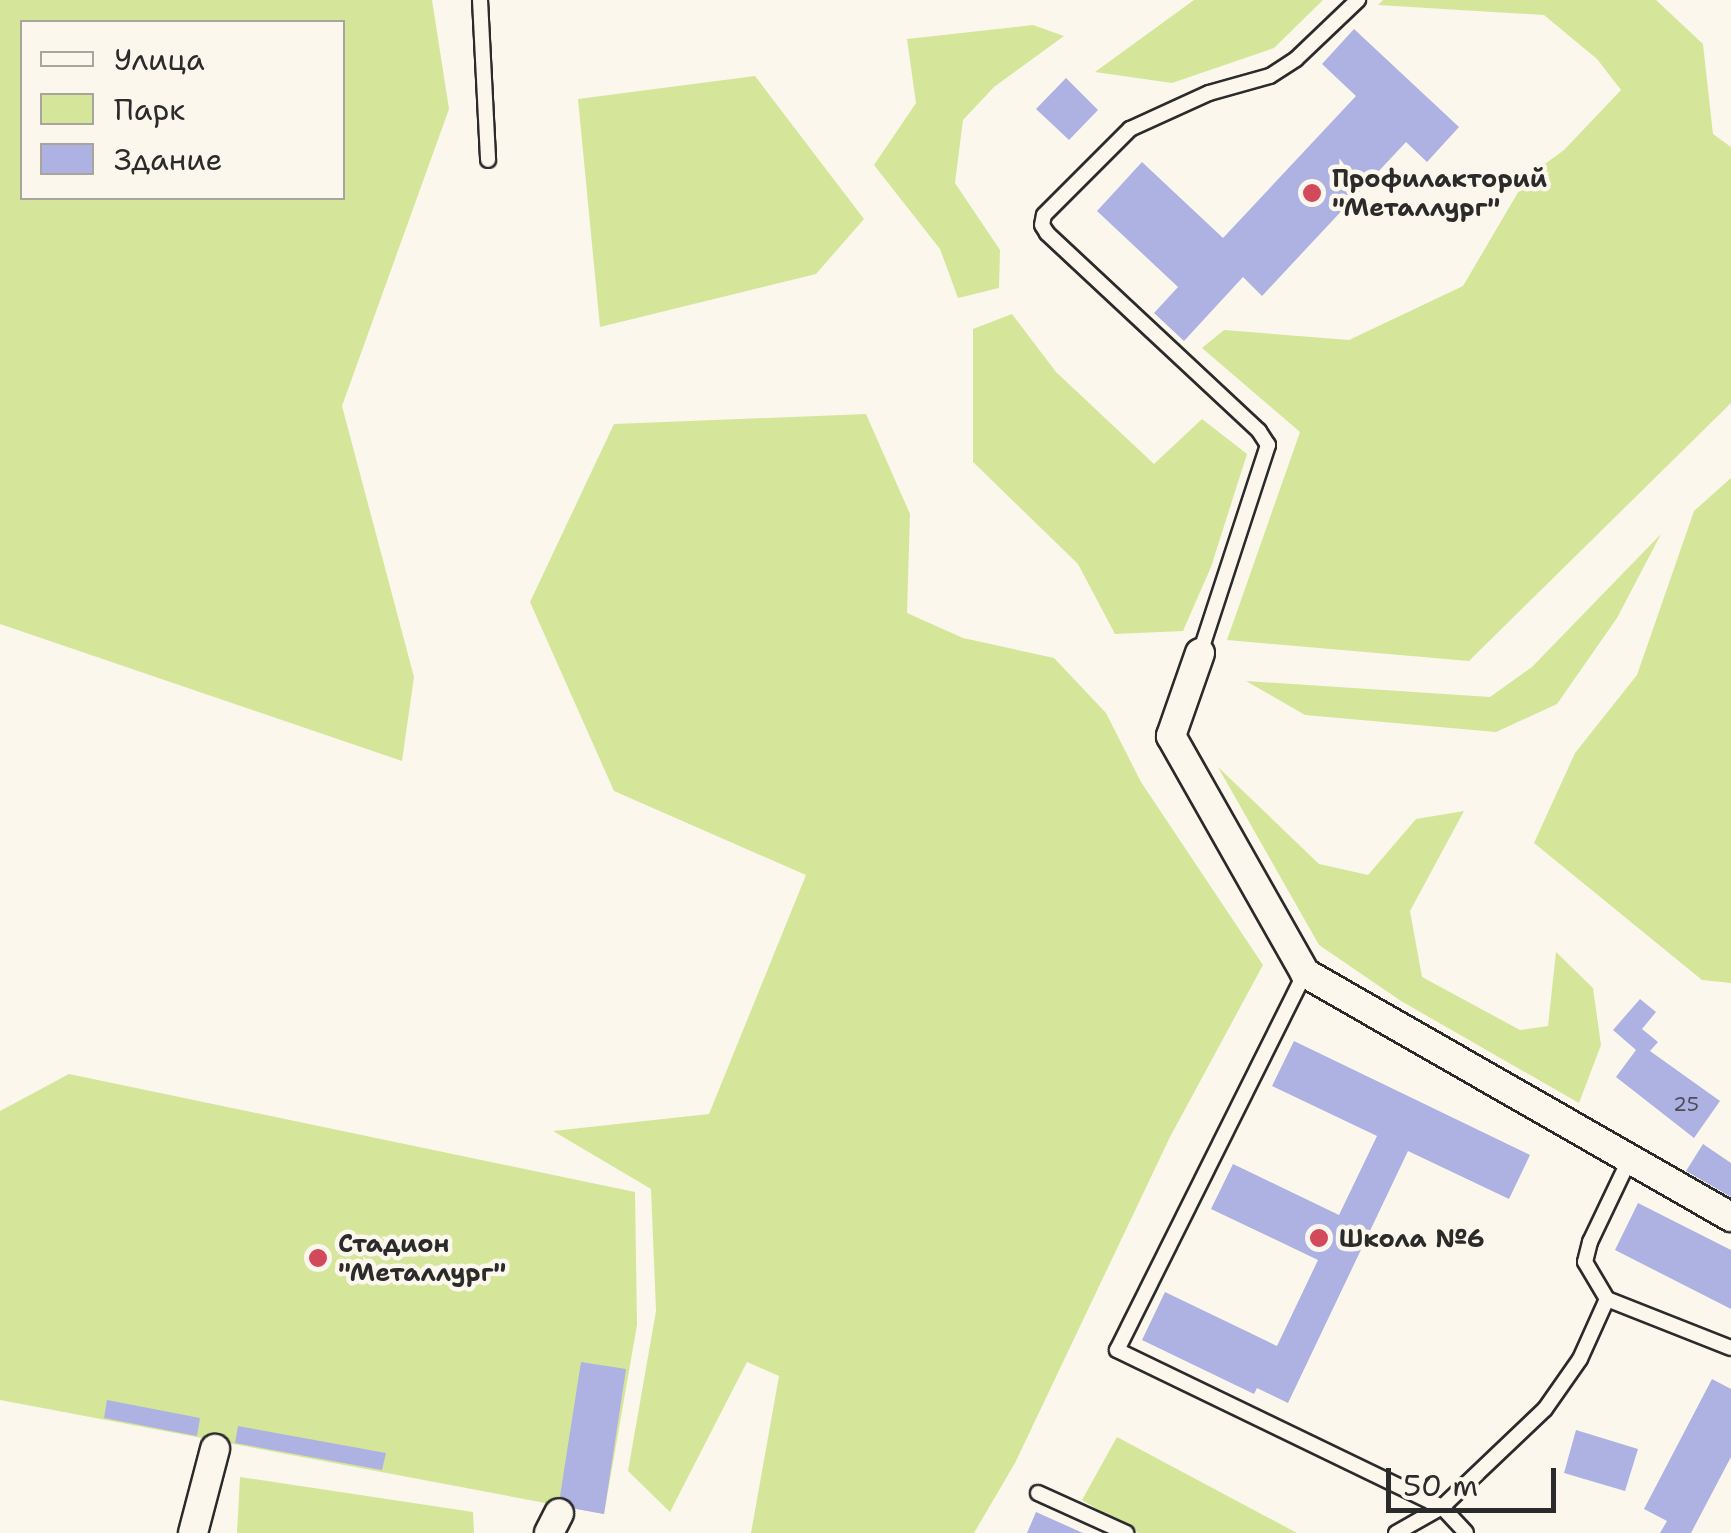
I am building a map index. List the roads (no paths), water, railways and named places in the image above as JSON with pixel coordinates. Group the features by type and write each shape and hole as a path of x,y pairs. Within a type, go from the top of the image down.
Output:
{"street":[{"path":"1200,654 1170,736 1305,974 1731,1218"},
{"path":"194,1533 215,1448"}],"lane":[{"path":"480,0 488,160"},
{"path":"1200,654 1268,445 1259,430 1042,225 1044,215 1130,129 1209,93 1270,76 1296,59 1358,0"},
{"path":"1305,974 1118,1350 1442,1506 1466,1533"},
{"path":"1630,1157 1590,1242 1585,1262 1607,1299 1731,1348"},
{"path":"1396,1533 1442,1506 1545,1409 1580,1359 1607,1299"},
{"path":"1038,1493 1126,1533"}],"place":[{"name":"Профилакторий \"Металлург\"","path":"1312,193"},
{"name":"Школа №6","path":"1319,1238"},
{"name":"Стадион \"Металлург\"","path":"318,1258"}]}
